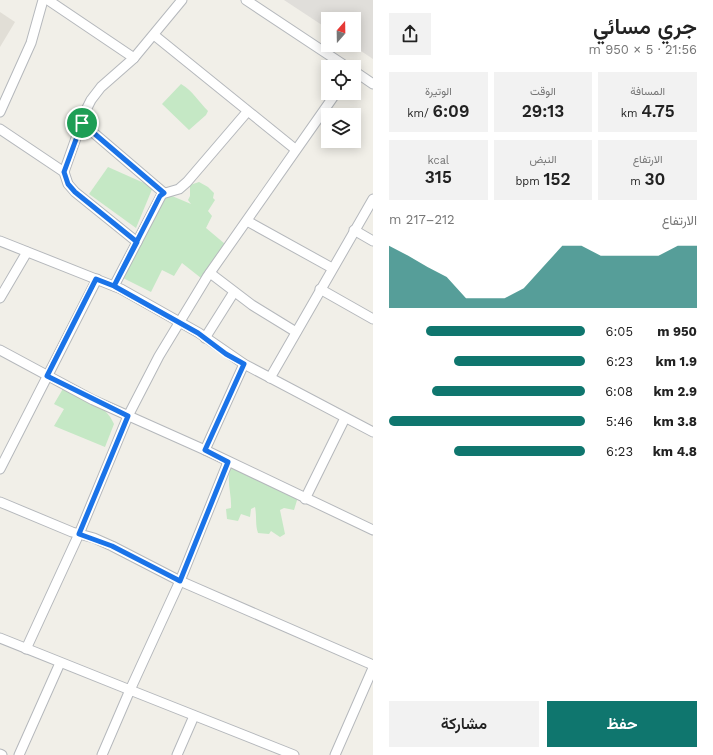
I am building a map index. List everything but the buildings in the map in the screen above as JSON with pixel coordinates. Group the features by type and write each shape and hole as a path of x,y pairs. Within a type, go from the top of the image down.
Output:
{"street":[{"path":"0,112 31,43 43,0"},
{"path":"48,0 134,58"},
{"path":"64,172 86,110 101,87 134,58 182,0"},
{"path":"246,0 336,60"},
{"path":"154,35 247,112 295,149"},
{"path":"361,76 373,84"},
{"path":"26,649 79,534 128,416 179,322 210,273 295,149 331,100"},
{"path":"114,286 160,196 164,193 179,189 188,182 247,112"},
{"path":"82,123 164,193"},
{"path":"0,129 64,172 68,184 75,192 137,242"},
{"path":"270,378 373,199"},
{"path":"247,221 332,268"},
{"path":"354,230 373,241"},
{"path":"0,241 114,286 206,338 226,354 373,432"},
{"path":"0,298 27,252"},
{"path":"210,273 234,292 296,332"},
{"path":"0,469 96,279"},
{"path":"320,289 373,319"},
{"path":"206,338 234,292"},
{"path":"0,350 47,376 128,416 205,450 305,499 373,530"},
{"path":"205,450 244,364"},
{"path":"305,499 345,418"},
{"path":"102,755 180,581 228,462"},
{"path":"0,502 112,546 180,581 373,666 335,755"},
{"path":"0,638 294,755"},
{"path":"19,755 60,663"},
{"path":"177,755 194,716"}],"shaded area":[{"path":"284,0 373,0 373,59 361,51 361,12 321,12 321,24"},
{"path":"0,12 15,22 0,47"}],"green space":[{"path":"181,84 192,93 208,111 206,115 189,130 162,104"},
{"path":"108,167 153,187 136,228 89,194"},
{"path":"199,182 208,187 214,193 213,198 215,200 208,211 212,216 206,228 225,244 201,278 182,263 174,276 162,270 151,292 121,277 165,193 191,204 188,200 190,196 190,185"},
{"path":"64,387 92,401 110,417 114,424 105,447 54,426 64,409 54,404"},
{"path":"232,466 298,497 294,510 284,508 280,510 285,534 280,537 271,531 269,534 258,533 255,507 251,509 250,517 241,514 238,521 227,519 226,509 231,508 229,476"}],"route":[{"path":"82,123 64,172 66,180 75,192 137,242 114,286 198,333 226,354 244,364 205,450 228,462 180,581 112,546 94,538 79,534 128,416 47,376 96,279 114,286 120,274 137,242 160,196 164,193 82,123"}]}
